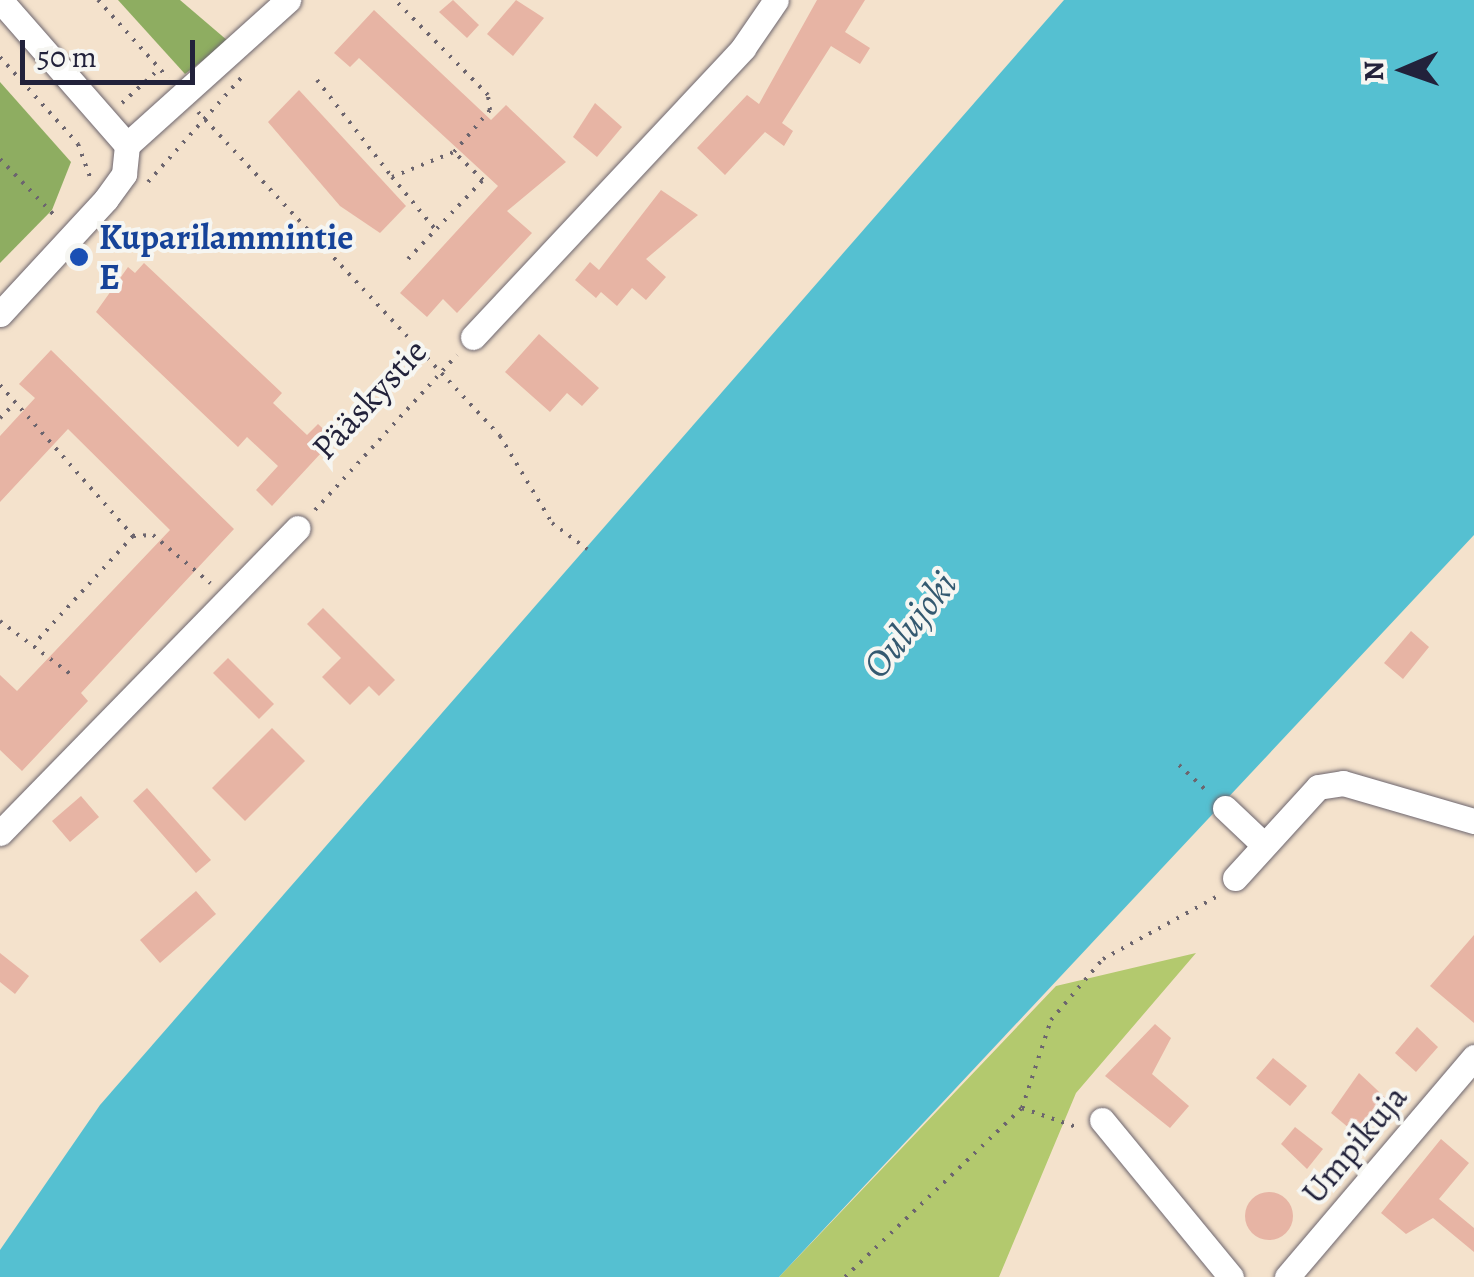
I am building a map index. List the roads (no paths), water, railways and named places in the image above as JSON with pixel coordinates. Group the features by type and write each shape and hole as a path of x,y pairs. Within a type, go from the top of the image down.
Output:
{"street":[{"path":"0,0 126,145 124,174 106,199 0,314"},
{"path":"126,145 196,109 288,0"},
{"name":"Pääskystie","path":"474,337 743,48 776,0"},
{"path":"0,833 232,602 298,528"},
{"path":"1235,878 1298,802 1343,783 1474,822"},
{"path":"1225,808 1263,844"},
{"name":"Umpikuja","path":"1287,1277 1474,1057"},
{"path":"1102,1120 1231,1277"}],"water":[{"name":"Oulujoki","path":"1064,0 1474,0 1474,535 779,1277 0,1277 0,1250 100,1105"}],"place":[{"name":"Kuparilammintie E","path":"79,257"}]}
